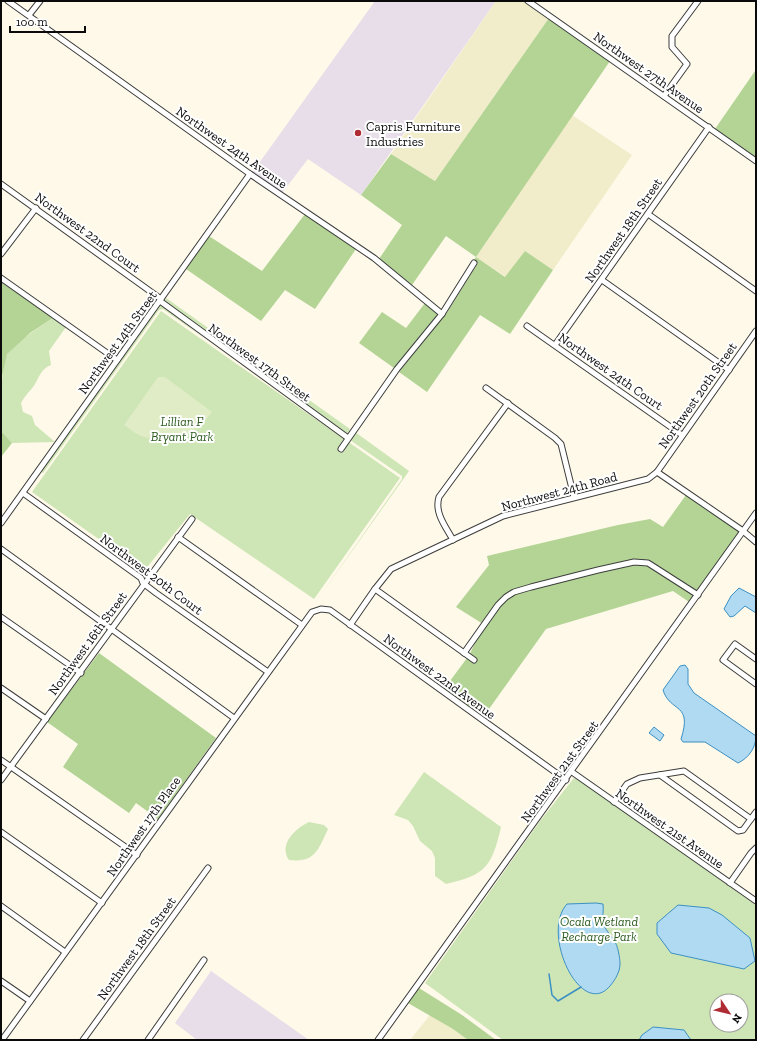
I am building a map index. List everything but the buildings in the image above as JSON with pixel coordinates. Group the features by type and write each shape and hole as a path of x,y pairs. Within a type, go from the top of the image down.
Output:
{"street":[{"name":"Northwest 24th Avenue","path":"8,1 250,174 374,258 442,314"},
{"path":"29,15 40,1"},
{"name":"Northwest 27th Avenue","path":"528,1 756,161"},
{"path":"664,96 687,64 672,47 672,36 698,1"},
{"name":"Northwest 18th Street","path":"555,345 709,127"},
{"name":"Northwest 14th Street","path":"1,523 250,174"},
{"name":"Northwest 22nd Court","path":"1,184 161,300"},
{"path":"1,254 36,208"},
{"path":"648,214 756,291"},
{"path":"341,448 397,369 442,314 474,263"},
{"path":"1,278 117,360"},
{"path":"602,280 728,370"},
{"name":"Northwest 17th Street","path":"161,300 348,438"},
{"name":"Northwest 24th Court","path":"527,326 682,435"},
{"name":"Northwest 20th Street","path":"657,472 756,331"},
{"path":"486,388 555,438 561,444 574,498"},
{"path":"453,540 442,521 437,505 439,497 508,403"},
{"path":"657,472 744,531 756,542"},
{"name":"Northwest 24th Road","path":"350,625 374,589 391,569 503,516 648,479 657,472"},
{"name":"Northwest 20th Court","path":"23,493 141,578 143,583 268,672"},
{"name":"Northwest 21st Street","path":"378,1040 572,772 756,513"},
{"name":"Northwest 16th Street","path":"1,780 113,629 143,583 192,519"},
{"path":"178,537 302,625"},
{"path":"1,549 234,718"},
{"path":"464,653 498,605 514,592 605,569 634,562 648,563 698,595"},
{"path":"374,589 474,660"},
{"name":"Northwest 22nd Avenue","path":"302,625 312,612 321,609 330,610 566,780"},
{"path":"1,617 81,673"},
{"name":"Northwest 17th Place","path":"2,1040 302,625"},
{"path":"756,659 734,644 723,660 756,684"},
{"path":"1,688 46,719"},
{"path":"1,760 137,855"},
{"path":"614,802 627,784 640,778 684,771 751,819"},
{"name":"Northwest 21st Avenue","path":"572,772 756,901"},
{"path":"660,775 738,831 743,830 756,812"},
{"path":"1,832 102,903"},
{"path":"730,883 751,852 756,848"},
{"name":"Northwest 18th Street","path":"83,1040 208,868"},
{"path":"1,906 65,952"},
{"path":"148,1040 204,960"},
{"path":"1,981 30,1001"}],"shaded area":[{"path":"375,1 496,1 361,195 308,159 282,193 252,173"},
{"path":"496,1 524,1 549,18 435,181 391,154"},
{"path":"572,115 632,155 553,270 525,251 506,277 476,257"},
{"path":"211,971 309,1040 197,1040 175,1023"},
{"path":"430,1015 453,1029 468,1040 410,1040"}],"green space":[{"path":"549,18 610,61 476,257 446,236 412,285 379,259 402,225 361,195 391,154 435,181"},
{"path":"755,71 756,72 756,158 715,129"},
{"path":"305,214 356,249 315,309 285,290 261,321 186,269 209,236 262,271"},
{"path":"525,251 553,270 510,334 480,315 427,392 399,372 446,314 478,263 474,260 476,257 505,277"},
{"path":"1,282 53,318 30,333 7,354 1,381"},
{"path":"166,298 350,429 347,435 164,301"},
{"path":"425,303 438,314 394,368 359,343 382,312 406,328"},
{"path":"161,305 204,338 163,309 159,310 43,473 41,472"},
{"name":"Lillian F Bryant Park","path":"161,311 400,478 314,599 190,514 144,571 32,492"},
{"path":"53,318 66,327 49,351 51,365 44,369 21,403 23,412 32,416 35,425 55,442 12,443 1,431 2,381 7,354 21,340"},
{"path":"158,377 165,377 212,412 198,427 180,437 160,440 135,433 124,425"},
{"path":"1,431 12,443 1,457"},
{"path":"355,432 409,471 318,599 402,479 402,476 350,440"},
{"path":"686,495 740,531 689,602 673,591 546,629 484,716 444,689 470,654 483,624 456,607 489,565 487,556 618,525 650,519 663,527"},
{"path":"99,653 216,738 158,819 136,803 129,813 63,767 78,744 47,722"},
{"path":"424,772 501,827 498,840 490,860 485,867 470,877 446,884 435,876 435,858 432,851 420,841 413,826 408,820 394,815"},
{"name":"Ocala Wetland Recharge Park","path":"574,778 580,779 756,905 756,1040 503,1040 425,983 540,821"},
{"path":"309,822 324,825 328,829 318,849 314,854 305,859 289,860 286,854 286,848 290,837 299,828"},
{"path":"419,988 462,1015 496,1040 468,1040 453,1029 408,1003"}],"water":[{"path":"739,588 756,597 756,613 745,606 734,616 730,617 724,609 731,596"},
{"path":"685,665 688,669 688,684 694,693 756,736 755,744 751,752 742,761 738,763 705,742 683,742 681,739 684,727 682,713 670,702 663,690 680,666"},
{"path":"654,727 664,735 660,741 649,733"},
{"path":"567,904 603,904 604,924 617,945 620,964 618,973 612,984 599,993 587,992 577,983 568,969 561,952 558,934 560,917"},
{"path":"678,905 709,908 722,915 750,938 755,961 744,969 671,953 657,934 657,923"},
{"path":"653,1027 684,1030 691,1040 639,1040 642,1035"}],"waterway":[{"path":"549,974 552,995 558,1001 581,987"}],"place":[{"name":"Capris Furniture Industries","path":"358,133"}]}
